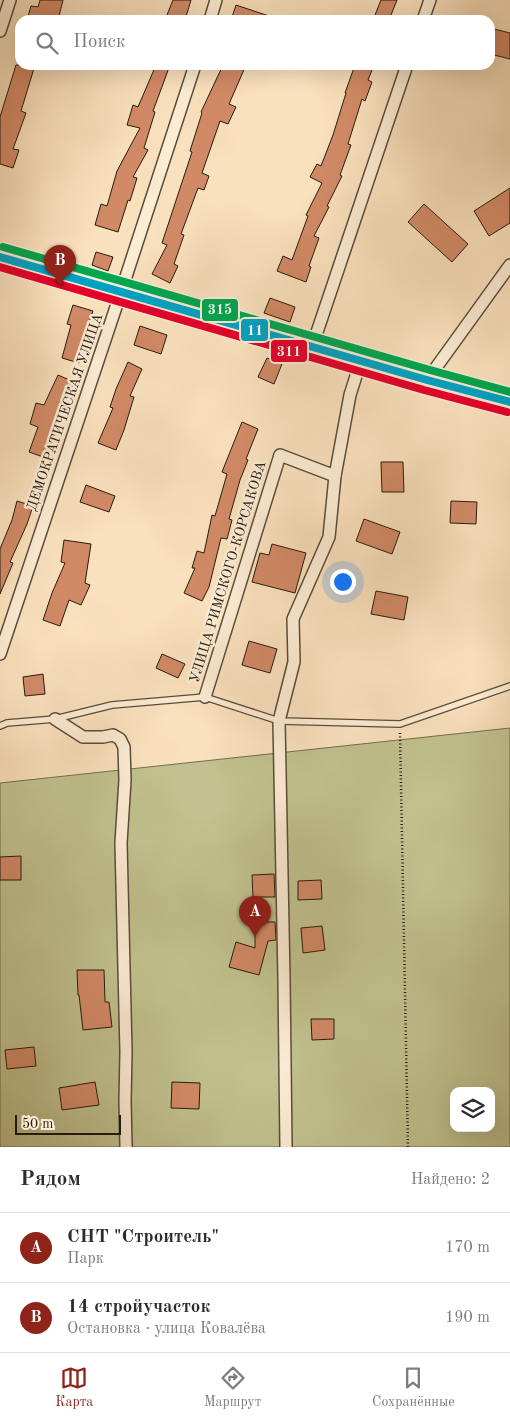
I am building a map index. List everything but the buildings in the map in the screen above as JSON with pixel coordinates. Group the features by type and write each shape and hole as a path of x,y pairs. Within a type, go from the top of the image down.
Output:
{"street":[{"path":"0,31 10,0"},
{"path":"212,15 216,0"},
{"path":"425,15 430,0"},
{"name":"ДЕМОКРАТИЧЕСКАЯ УЛИЦА","path":"0,654 193,70"},
{"path":"312,346 406,70"},
{"path":"0,257 427,380 510,402"},
{"path":"427,380 510,265"},
{"path":"286,1147 279,721 294,662 293,619 329,537 335,476 350,395 362,360"},
{"name":"УЛИЦА РИМСКОГО-КОРСАКОВА","path":"206,697 280,455 335,476"},
{"path":"55,719 83,737 103,738 113,735 120,739 124,748 125,780 121,843 126,1052 126,1147"}],"lane":[{"path":"0,726 7,723 55,719 112,704 206,697 279,721 400,724 510,686"}],"path":[{"path":"400,724 408,1147"}],"green space":[{"path":"510,728 510,1147 0,1147 0,783"}],"transit line":[{"name":"315","path":"3,247 510,392"},
{"name":"11","path":"0,257 427,380 510,402"},
{"name":"311","path":"0,267 424,390 507,412"}],"place":[{"name":"14 стройучасток","path":"60,286"},
{"name":"СНТ \"Строитель\"","path":"255,937"}]}
